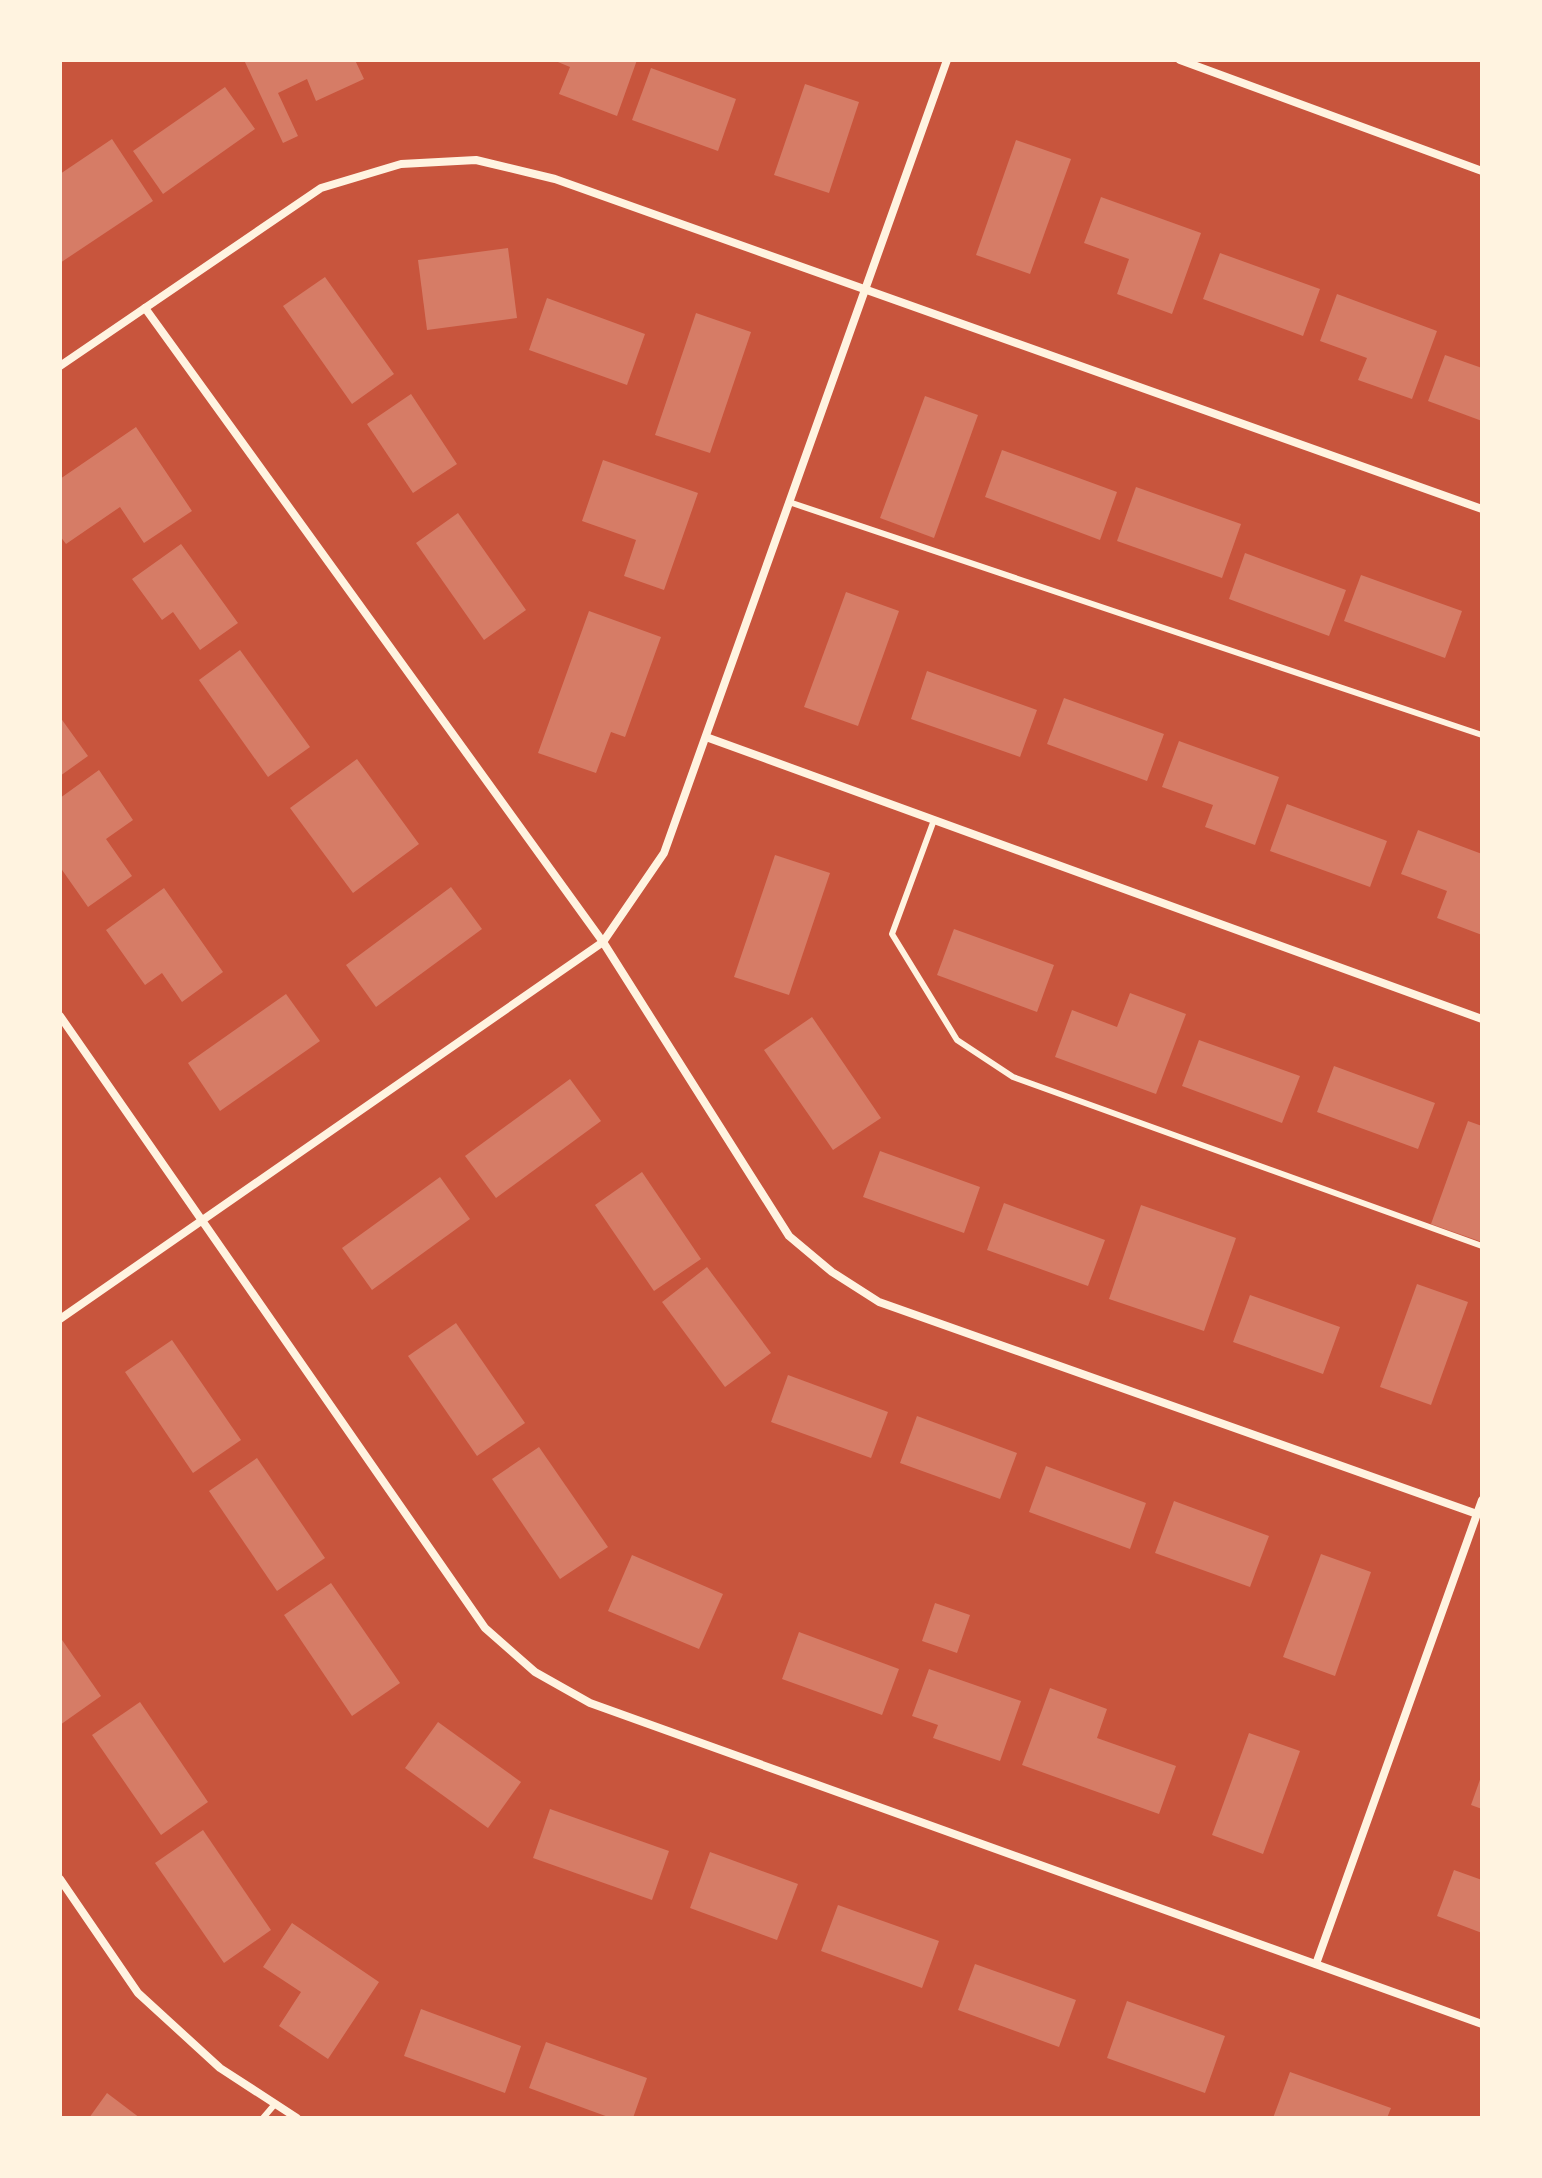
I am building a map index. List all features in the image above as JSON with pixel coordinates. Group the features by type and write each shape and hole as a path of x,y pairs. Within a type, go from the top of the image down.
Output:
{"street":[{"path":"60,1319 603,942 664,853 947,60"},
{"path":"1180,60 1482,171"},
{"path":"60,366 321,188 401,164 476,160 555,179 1482,509"},
{"path":"145,308 603,942 789,1236 832,1272 879,1302 1477,1514"},
{"path":"706,737 1482,1019"},
{"path":"60,1016 485,1628 535,1672 590,1703 1482,2024"},
{"path":"1316,1964 1482,1500"},
{"path":"60,1879 138,1993 220,2068 297,2118"}],"lane":[{"path":"789,502 1482,735"},
{"path":"934,820 892,934 957,1040 1013,1077 1482,1246"},
{"path":"263,2118 275,2104"}],"building":[{"path":"244,60 355,60 364,79 316,101 307,79 278,93 298,136 283,143"},
{"path":"553,60 637,60 617,116 559,94 570,67"},
{"path":"651,68 736,99 718,151 632,120"},
{"path":"805,84 859,102 829,193 774,175"},
{"path":"225,87 255,129 163,194 133,151"},
{"path":"112,139 153,201 60,263 60,174"},
{"path":"1016,140 1071,159 1030,274 976,255"},
{"path":"1101,197 1201,233 1172,314 1117,294 1129,259 1084,243"},
{"path":"508,248 517,318 427,330 418,260"},
{"path":"1220,253 1320,289 1303,336 1203,299"},
{"path":"325,277 394,374 352,404 283,306"},
{"path":"1337,294 1437,331 1412,399 1358,380 1367,358 1320,341"},
{"path":"547,298 645,334 627,385 529,350"},
{"path":"696,313 751,332 710,453 655,435"},
{"path":"1445,355 1482,368 1482,421 1428,401"},
{"path":"411,394 457,464 413,493 367,424"},
{"path":"925,396 978,415 934,538 880,518"},
{"path":"136,427 192,511 144,543 120,507 66,544 60,536 60,479"},
{"path":"1002,450 1117,492 1100,540 985,497"},
{"path":"603,460 698,493 664,590 624,576 636,540 582,521"},
{"path":"1136,487 1241,524 1222,578 1117,541"},
{"path":"458,513 526,610 484,640 416,543"},
{"path":"181,544 238,623 200,650 173,612 162,620 132,579"},
{"path":"1245,553 1346,590 1329,636 1229,599"},
{"path":"1361,575 1462,611 1445,658 1344,621"},
{"path":"846,592 899,611 858,726 804,707"},
{"path":"589,611 661,637 625,737 611,732 596,773 538,753"},
{"path":"240,650 310,747 268,777 199,680"},
{"path":"927,671 1037,710 1020,757 911,719"},
{"path":"1064,698 1164,734 1147,781 1047,744"},
{"path":"60,717 88,756 60,776"},
{"path":"1179,741 1279,777 1255,845 1205,827 1213,805 1162,787"},
{"path":"357,759 419,844 353,893 290,808"},
{"path":"99,770 133,820 106,839 132,876 88,907 60,867 60,798"},
{"path":"1287,804 1387,841 1370,887 1270,851"},
{"path":"1418,830 1482,854 1482,935 1437,918 1447,891 1401,874"},
{"path":"775,855 830,873 789,995 734,977"},
{"path":"451,887 482,929 376,1007 346,965"},
{"path":"164,888 223,972 182,1002 162,973 145,985 106,930"},
{"path":"954,929 1054,965 1037,1012 937,975"},
{"path":"1130,993 1186,1014 1156,1094 1055,1057 1072,1010 1117,1027"},
{"path":"286,994 320,1041 220,1111 188,1063"},
{"path":"812,1017 881,1118 833,1150 764,1050"},
{"path":"1199,1040 1300,1076 1282,1123 1182,1086"},
{"path":"1334,1066 1435,1103 1418,1149 1317,1112"},
{"path":"570,1079 601,1121 496,1198 465,1156"},
{"path":"1468,1121 1482,1126 1482,1242 1431,1224"},
{"path":"880,1151 980,1187 964,1233 863,1197"},
{"path":"642,1172 701,1259 654,1291 595,1205"},
{"path":"440,1177 470,1219 372,1290 342,1248"},
{"path":"1004,1203 1105,1240 1088,1286 987,1250"},
{"path":"1141,1205 1236,1238 1204,1331 1109,1299"},
{"path":"707,1267 771,1353 725,1387 662,1302"},
{"path":"1417,1284 1468,1302 1431,1405 1380,1387"},
{"path":"1250,1295 1340,1327 1323,1374 1233,1342"},
{"path":"456,1323 525,1423 477,1456 408,1356"},
{"path":"172,1340 241,1440 193,1473 125,1372"},
{"path":"788,1375 888,1412 871,1458 771,1422"},
{"path":"917,1416 1017,1453 1000,1499 900,1463"},
{"path":"539,1447 608,1547 560,1579 492,1479"},
{"path":"257,1458 325,1558 277,1591 209,1491"},
{"path":"1046,1466 1146,1503 1130,1549 1029,1512"},
{"path":"1174,1501 1269,1536 1250,1587 1155,1553"},
{"path":"1321,1554 1371,1572 1335,1676 1283,1657"},
{"path":"632,1555 723,1594 699,1649 608,1611"},
{"path":"331,1583 400,1683 352,1716 284,1615"},
{"path":"935,1603 970,1615 957,1653 922,1641"},
{"path":"799,1632 899,1669 882,1715 782,1679"},
{"path":"60,1637 101,1696 60,1725"},
{"path":"929,1669 1021,1701 1000,1761 933,1738 938,1725 912,1716"},
{"path":"1050,1688 1107,1709 1097,1738 1176,1766 1159,1814 1022,1765"},
{"path":"140,1702 208,1802 161,1835 92,1735"},
{"path":"438,1722 521,1782 488,1828 405,1768"},
{"path":"1249,1733 1300,1751 1263,1854 1212,1835"},
{"path":"1482,1774 1482,1809 1471,1805"},
{"path":"550,1809 669,1851 652,1900 533,1858"},
{"path":"203,1830 271,1930 224,1963 155,1863"},
{"path":"710,1852 798,1884 777,1940 690,1908"},
{"path":"1454,1870 1482,1880 1482,1933 1437,1916"},
{"path":"838,1905 939,1941 922,1988 821,1951"},
{"path":"292,1923 379,1982 328,2059 279,2026 301,1992 263,1967"},
{"path":"975,1964 1076,2000 1059,2047 958,2010"},
{"path":"1127,2001 1225,2036 1205,2093 1107,2058"},
{"path":"421,2009 521,2046 505,2093 404,2056"},
{"path":"546,2042 647,2078 633,2118 611,2118 529,2088"},
{"path":"1290,2072 1391,2108 1387,2118 1273,2118"},
{"path":"107,2093 140,2118 89,2118"}]}
